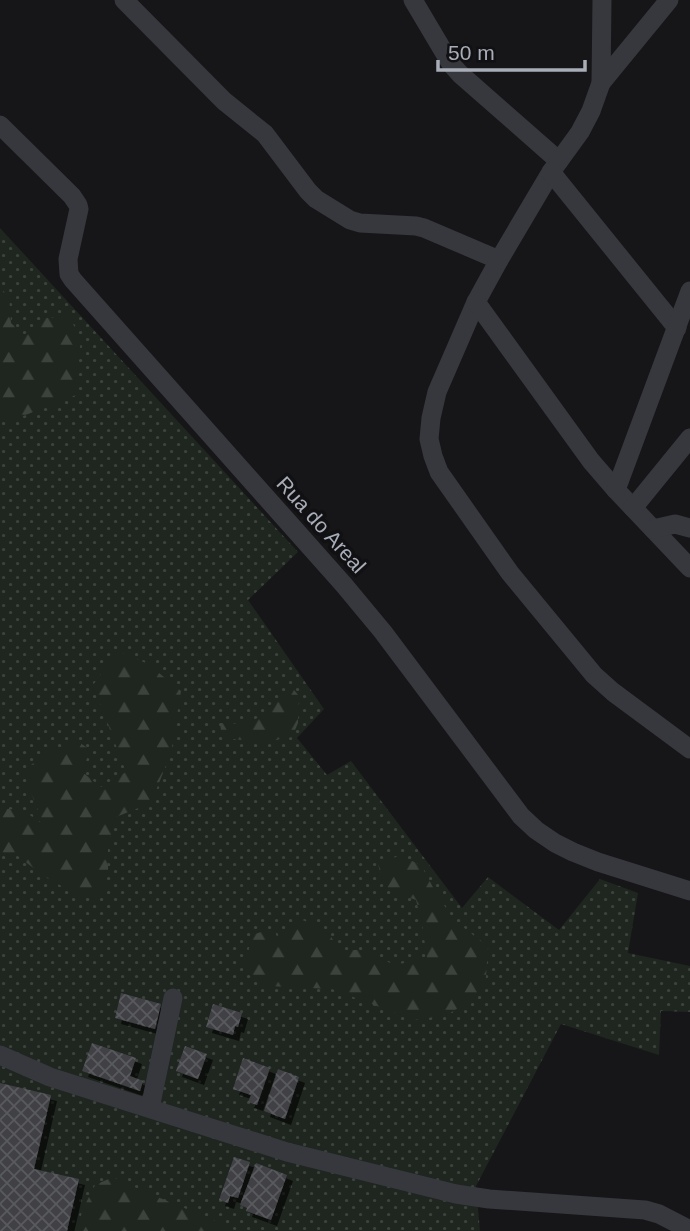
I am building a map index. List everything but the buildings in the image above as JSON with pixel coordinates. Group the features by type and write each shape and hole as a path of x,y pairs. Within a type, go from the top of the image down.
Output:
{"street":[{"path":"124,0 224,101 260,128 308,191 325,205 360,223 424,228 499,260"},
{"path":"413,0 455,69 555,167 677,328"},
{"path":"601,83 602,0"},
{"path":"669,0 601,83 586,122 555,167 476,302 437,392 429,439 439,472 510,573 594,675 690,749"},
{"name":"Rua do Areal","path":"0,125 78,205 79,213 68,259 69,274 73,280 344,585 383,632 521,816 536,830 573,852 690,891"},
{"path":"615,490 690,291"},
{"path":"476,302 591,461 690,568"},
{"path":"633,508 690,438"},
{"path":"653,529 676,524 690,528"},
{"path":"150,1108 173,998"},
{"path":"0,1055 50,1077 287,1152 456,1194 489,1199 645,1210 690,1230"}],"green space":[{"path":"0,228 298,552 248,600 324,709 297,738 327,775 351,761 462,908 488,877 559,930 600,879 638,893 628,953 690,966 690,1012 661,1011 659,1055 561,1024 476,1186 480,1231 0,1231"},
{"path":"0,288 9,296 11,323 24,335 46,318 68,316 81,337 76,395 13,420 0,417"},
{"path":"118,651 148,664 181,691 171,753 151,803 116,817 108,845 108,873 101,896 80,896 45,877 14,853 0,856 0,810 24,811 44,825 27,783 31,765 48,751 79,742 90,750 82,772 101,787 126,772 93,685"},
{"path":"290,685 299,696 298,723 292,737 263,742 222,738 220,723 243,724 265,715"},
{"path":"401,856 421,865 453,919 488,947 485,991 447,1015 414,1020 332,989 268,986 244,971 252,935 274,928 279,943 300,919 327,930 339,950 361,950 395,965 427,958 416,900 385,889 377,861"},
{"path":"113,1177 236,1231 78,1231 82,1211 95,1185"}]}
